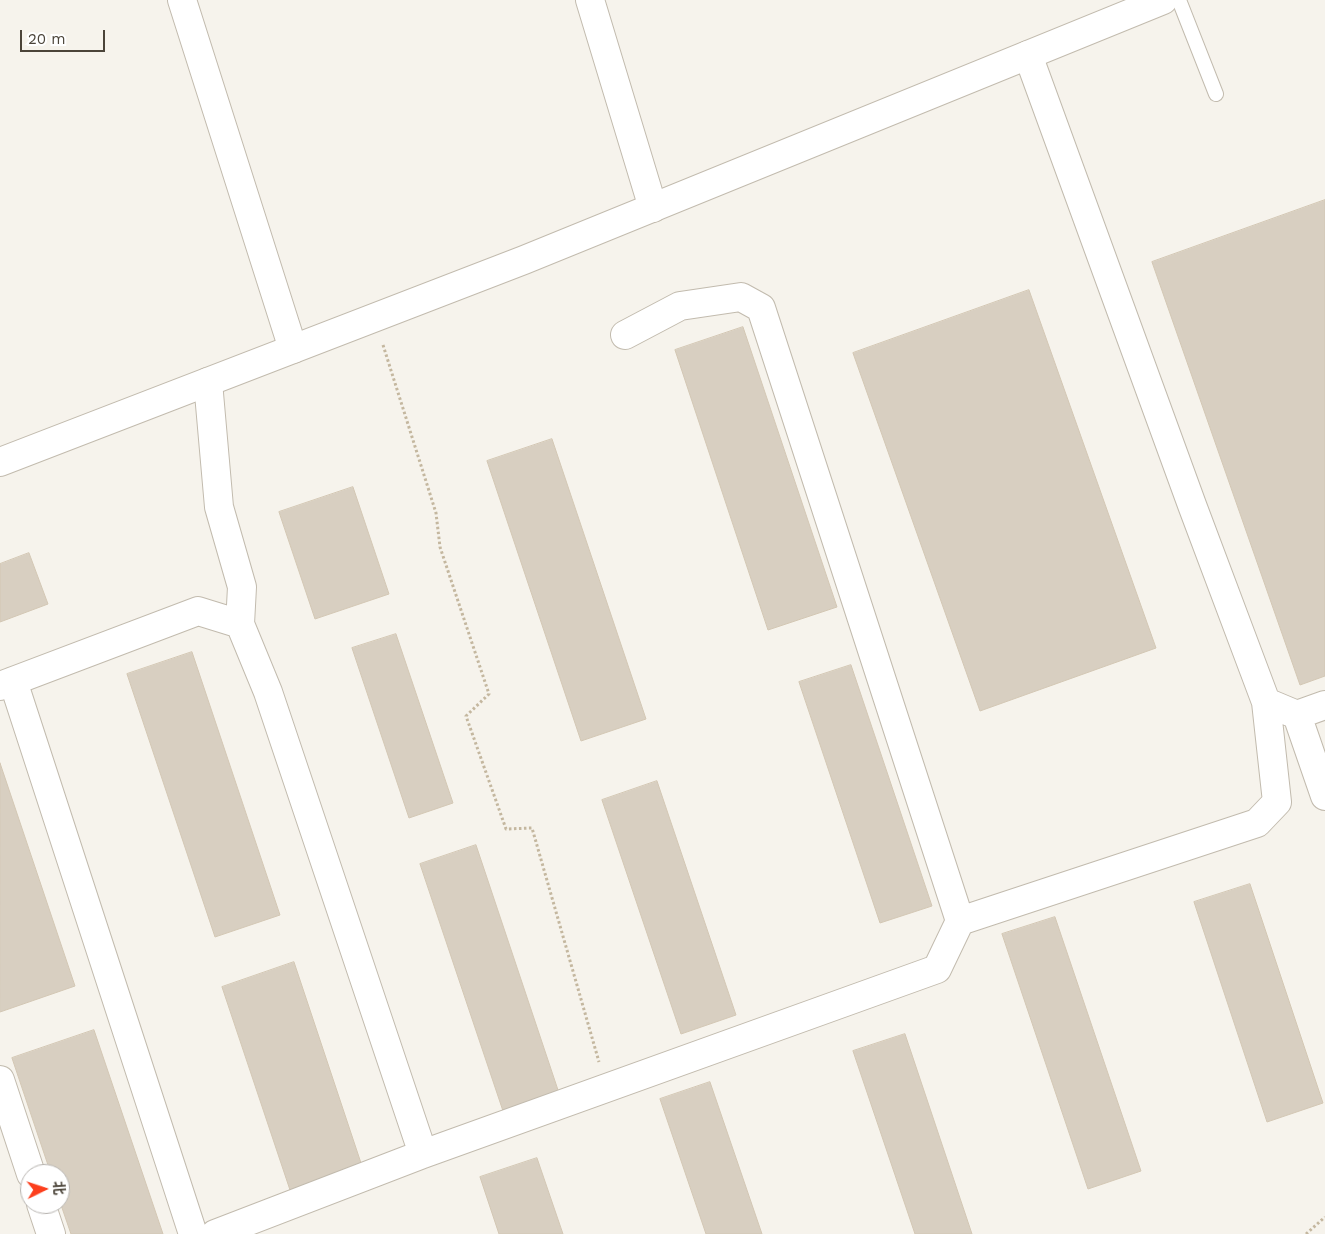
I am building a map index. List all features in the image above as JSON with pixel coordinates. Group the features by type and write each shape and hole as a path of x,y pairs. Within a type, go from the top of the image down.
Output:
{"street":[{"path":"182,0 293,349"},
{"path":"590,0 653,208"},
{"path":"0,462 524,260 1164,0"},
{"path":"960,921 1257,823 1278,802 1266,702 1028,55"},
{"path":"215,1234 422,1154 937,969 960,921 761,308 741,297 680,306 625,335"},
{"path":"208,382 219,507 242,587 240,624 268,692 422,1154"},
{"path":"193,1234 7,684 198,611 240,624"},
{"path":"1266,702 1297,715 1325,705"},
{"path":"1297,715 1325,796"},
{"path":"0,1080 28,1164"},
{"path":"44,1214 51,1234"}],"lane":[{"path":"1180,0 1216,94"}],"path":[{"path":"374,318 436,512 440,547 489,694 466,716 506,829 532,828 607,1088"},
{"path":"1306,1234 1325,1218"}],"building":[{"path":"1325,200 1325,676 1300,685 1152,262"},
{"path":"1029,290 1156,648 980,711 853,353"},
{"path":"743,327 837,607 768,630 675,350"},
{"path":"552,439 646,719 581,741 487,461"},
{"path":"353,487 389,594 315,619 279,512"},
{"path":"29,553 48,604 0,622 0,564"},
{"path":"396,634 453,803 409,818 352,648"},
{"path":"192,652 280,915 215,937 127,674"},
{"path":"851,665 932,906 880,923 799,682"},
{"path":"0,763 75,986 0,1012"},
{"path":"657,781 736,1015 681,1034 602,800"},
{"path":"476,845 559,1093 503,1111 420,864"},
{"path":"1250,884 1323,1103 1267,1122 1194,902"},
{"path":"1055,917 1141,1171 1088,1189 1002,934"},
{"path":"294,962 362,1166 290,1190 222,987"},
{"path":"94,1030 163,1234 71,1234 64,1214 70,1214 70,1164 48,1164 12,1058"},
{"path":"905,1034 972,1234 915,1234 853,1051"},
{"path":"710,1082 762,1234 706,1234 660,1099"},
{"path":"537,1158 563,1234 499,1234 480,1177"}]}
